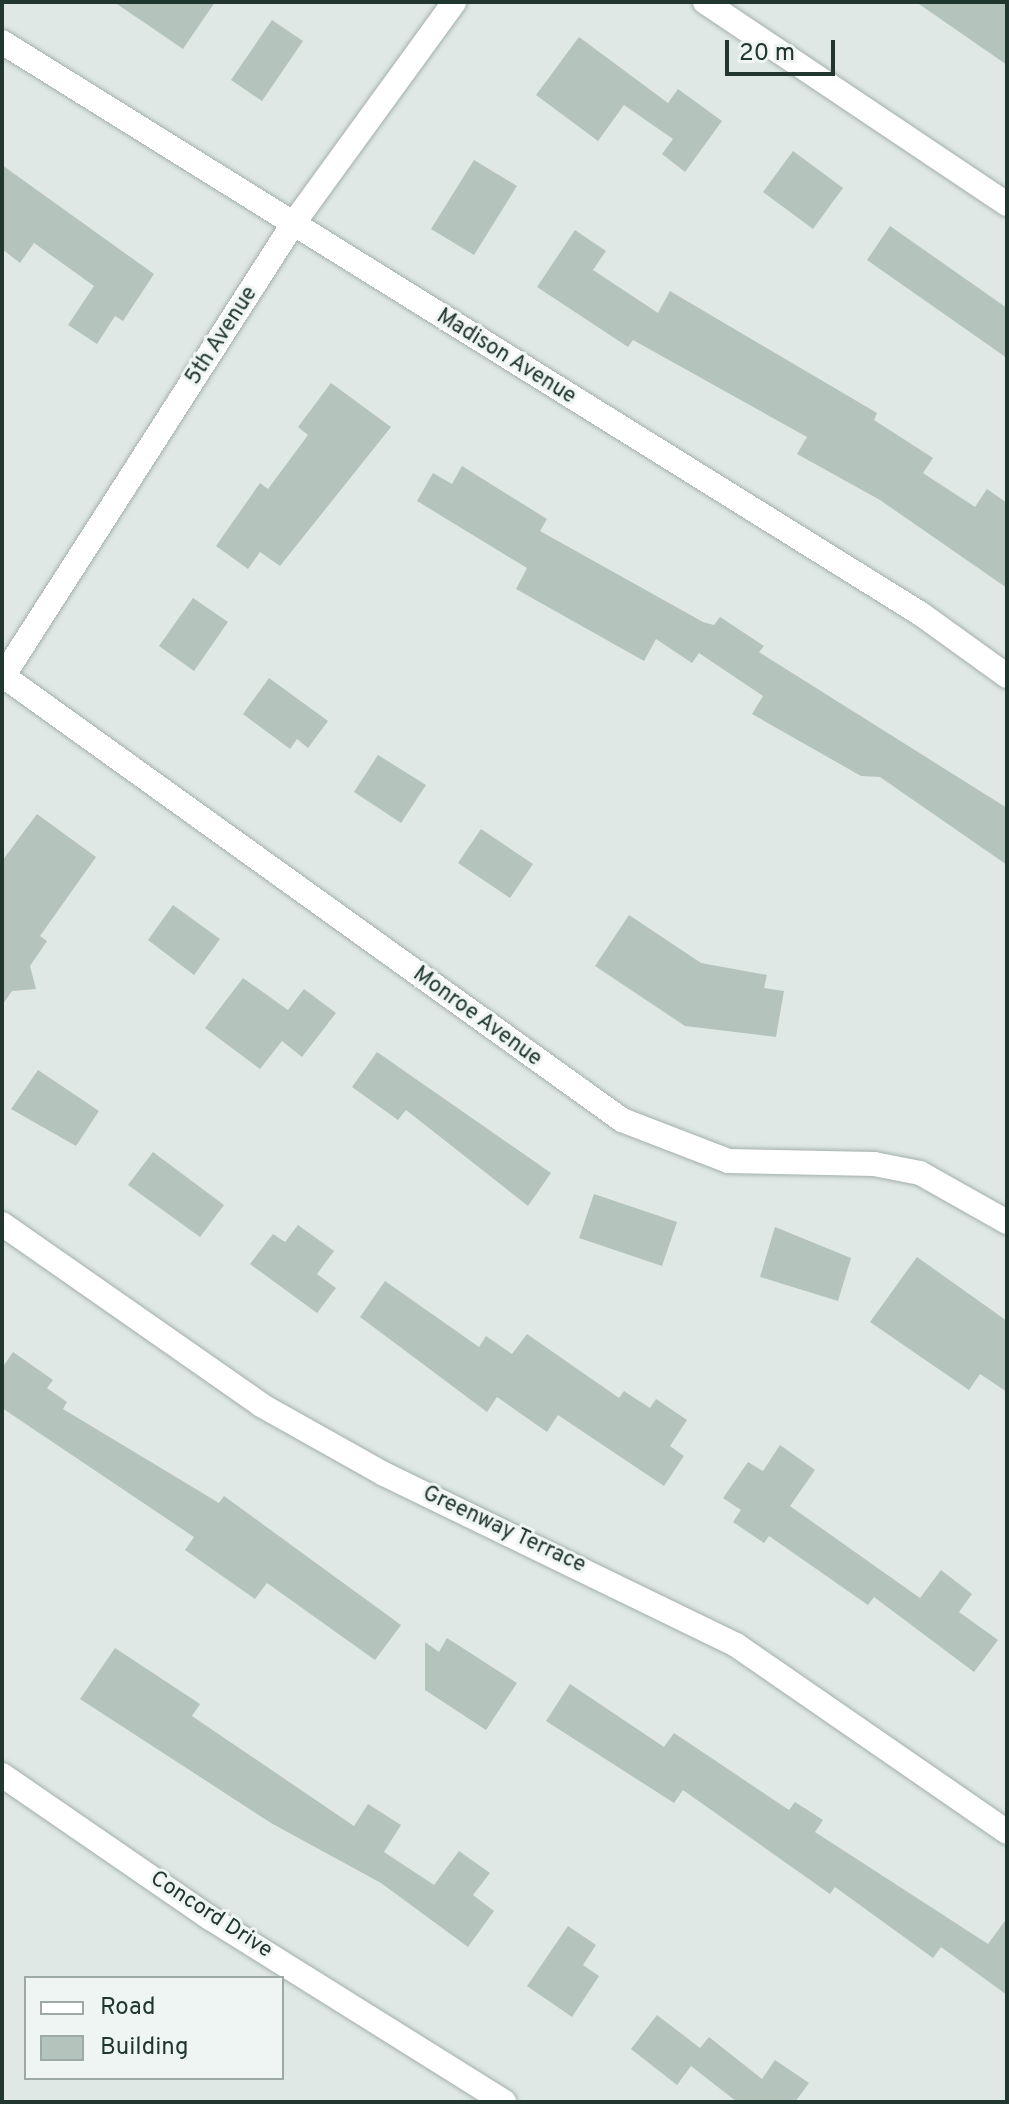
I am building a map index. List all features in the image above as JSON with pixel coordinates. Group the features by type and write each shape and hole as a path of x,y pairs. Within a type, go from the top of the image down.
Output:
{"street":[{"name":"5th Avenue","path":"2,676 293,224 454,2"},
{"path":"705,2 1007,204"},
{"name":"Madison Avenue","path":"2,42 921,614 1007,676"},
{"name":"Monroe Avenue","path":"2,676 622,1120 728,1161 874,1164 920,1173 1007,1222"},
{"name":"Greenway Terrace","path":"2,1224 261,1405 384,1474 736,1645 1007,1832"},
{"name":"Concord Drive","path":"2,1775 210,1918 504,2102"}],"building":[{"path":"114,2 215,2 183,49"},
{"path":"916,2 1007,2 1007,65"},
{"path":"272,20 303,41 262,101 231,80"},
{"path":"579,37 668,103 678,89 722,121 685,172 662,154 673,139 624,105 598,141 536,95"},
{"path":"793,151 843,188 813,229 763,192"},
{"path":"474,160 517,186 474,255 431,229"},
{"path":"2,165 154,274 123,321 115,316 97,344 68,325 94,286 34,243 20,263 2,249"},
{"path":"890,226 1007,308 1007,358 867,260"},
{"path":"575,230 606,251 593,270 658,313 670,291 877,413 874,420 933,458 923,473 975,507 987,489 1007,503 1007,588 880,500 797,454 807,437 633,340 628,347 537,287"},
{"path":"331,383 391,427 280,566 260,552 248,569 216,546 260,483 268,489 308,435 298,427"},
{"path":"462,466 547,519 540,531 703,622 714,625 720,617 764,646 759,652 1007,808 1007,865 880,777 861,776 752,714 763,696 699,653 692,663 656,639 644,661 516,589 527,568 417,501 433,473 452,484"},
{"path":"193,598 228,622 194,671 159,646"},
{"path":"269,678 328,721 308,748 297,739 290,749 243,714"},
{"path":"378,755 426,785 401,823 354,792"},
{"path":"37,814 96,857 40,936 47,941 30,966 36,989 12,991 2,1005 2,861"},
{"path":"481,829 533,864 510,898 458,863"},
{"path":"173,905 220,939 194,975 148,940"},
{"path":"629,915 701,963 767,975 764,988 784,991 776,1037 685,1026 595,966"},
{"path":"243,978 288,1010 304,989 336,1013 302,1057 282,1041 260,1069 205,1028"},
{"path":"377,1052 551,1173 528,1206 406,1110 398,1120 352,1087"},
{"path":"38,1070 99,1111 76,1146 11,1109"},
{"path":"153,1152 224,1205 200,1237 128,1185"},
{"path":"594,1194 677,1222 662,1266 579,1238"},
{"path":"298,1225 334,1251 317,1274 336,1288 317,1313 250,1264 273,1234 285,1242"},
{"path":"775,1227 851,1258 838,1301 760,1277"},
{"path":"917,1257 1007,1321 1007,1392 980,1374 969,1390 870,1322"},
{"path":"385,1281 479,1347 486,1336 512,1354 527,1334 619,1398 624,1391 650,1408 656,1399 687,1420 670,1446 684,1456 664,1486 558,1415 547,1432 497,1397 487,1412 360,1317"},
{"path":"13,1352 53,1380 47,1388 67,1402 63,1409 219,1503 224,1496 401,1625 375,1660 267,1583 255,1599 185,1550 194,1537 2,1408 2,1368"},
{"path":"780,1445 815,1470 790,1506 920,1598 941,1570 972,1594 959,1612 998,1640 974,1672 874,1597 868,1605 769,1536 764,1543 733,1522 741,1510 723,1498 748,1462 763,1471"},
{"path":"447,1638 517,1683 486,1730 425,1690 425,1642 439,1652"},
{"path":"115,1648 200,1704 192,1716 354,1826 368,1804 401,1825 384,1852 434,1885 459,1851 490,1873 473,1895 494,1911 468,1947 381,1883 271,1823 80,1699"},
{"path":"570,1684 664,1747 674,1733 789,1810 795,1802 823,1820 815,1832 988,1944 1007,1918 1007,1995 941,1947 933,1958 835,1887 830,1894 683,1790 674,1803 546,1721"},
{"path":"568,1926 596,1945 583,1965 599,1976 572,2017 527,1986"},
{"path":"657,2015 700,2048 709,2037 762,2079 775,2060 809,2083 795,2102 737,2102 691,2066 677,2085 631,2049"}]}
